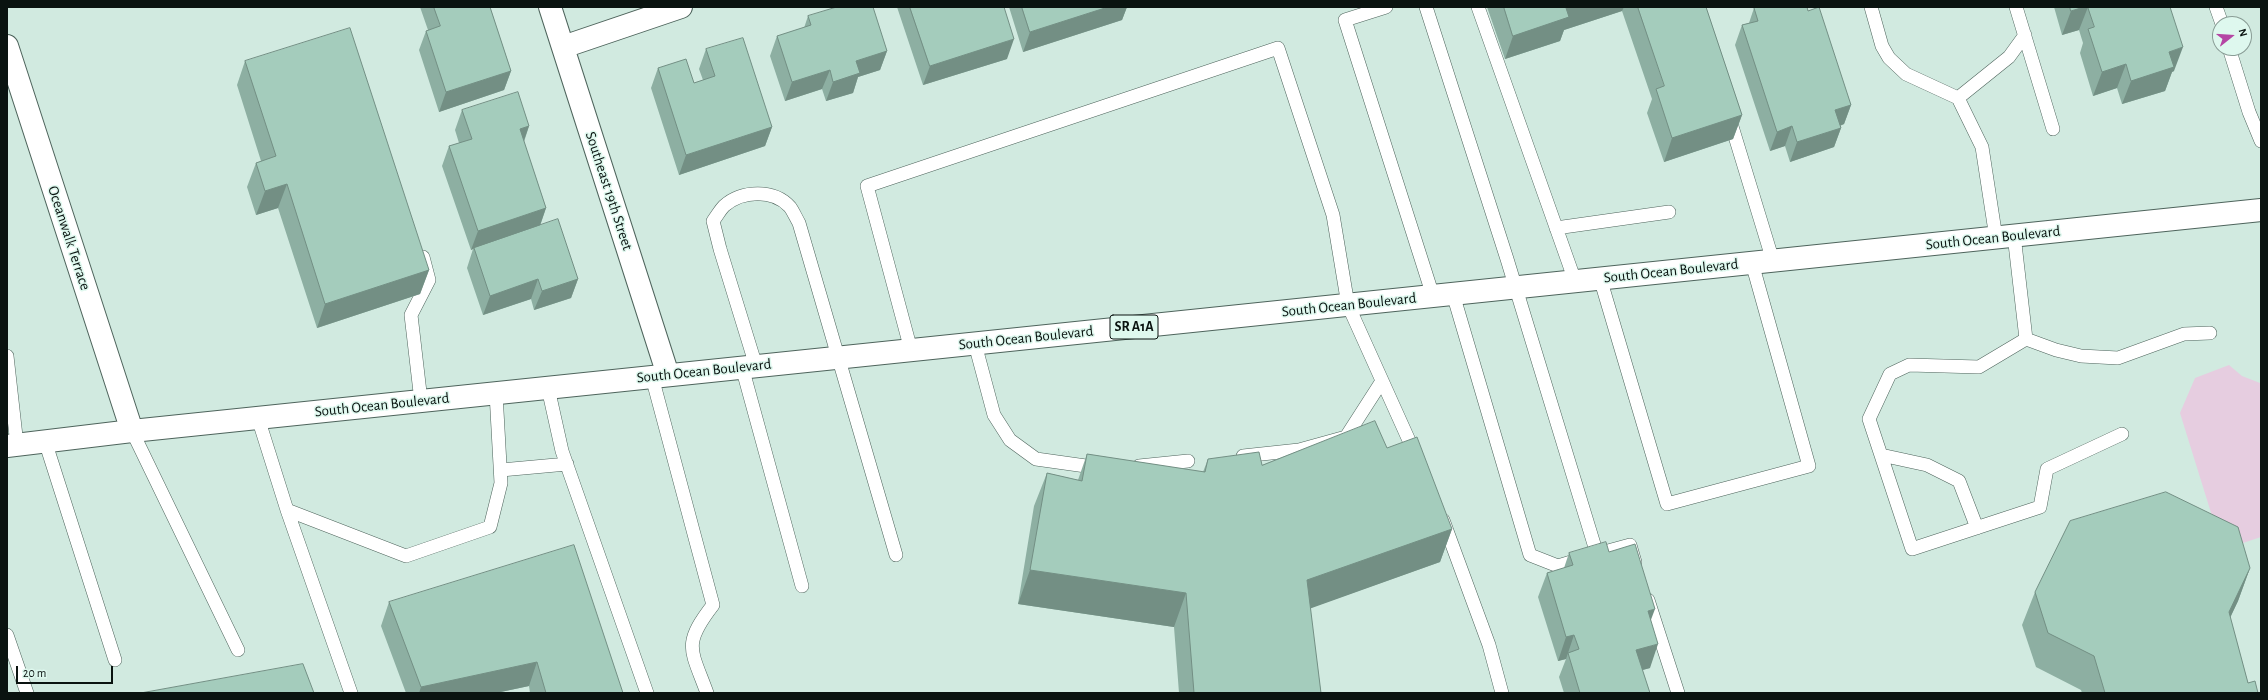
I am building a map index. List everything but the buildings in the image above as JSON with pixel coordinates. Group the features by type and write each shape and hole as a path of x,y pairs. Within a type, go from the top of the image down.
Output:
{"main road":[{"name":"Southeast 19th Street","path":"550,7 660,376"},
{"path":"563,47 681,7"},
{"name":"Oceanwalk Terrace","path":"7,46 132,431"},
{"name":"South Ocean Boulevard","path":"12,445 132,431 839,357 2261,210"}],"lane":[{"path":"1386,7 1345,20 1443,295 1530,555 1558,566 1630,545 1640,575"},
{"path":"1426,7 1516,287 1597,554"},
{"path":"1478,7 1574,281"},
{"path":"1871,7 1882,46 1889,58 1906,74 1958,98 1982,147 2005,237 2026,339"},
{"path":"2016,7 2053,129"},
{"path":"1958,98 2009,57 2025,35"},
{"path":"911,350 867,186 1278,48 1333,215 1348,305 1420,465"},
{"path":"2232,56 2255,111 2261,141"},
{"path":"1600,278 1667,504 1809,466 1763,262 1725,104"},
{"path":"802,586 713,221 724,206 735,200 756,193 774,195 790,207 799,223 896,555"},
{"path":"1556,228 1669,212"},
{"path":"419,246 429,280 410,315 421,401"},
{"path":"2122,434 2047,469 2040,507 1912,549 1869,419 1890,374 1909,365 1978,366 2026,339 2056,350 2081,356 2118,358 2184,334 2210,333"},
{"path":"975,344 994,414 1010,440 1036,459 1109,470"},
{"path":"7,356 12,445"},
{"path":"660,376 713,605 697,627 691,647 707,693"},
{"path":"1241,456 1299,450 1346,437 1382,381"},
{"path":"548,388 567,464 647,693"},
{"path":"287,510 406,556 490,527 501,483 496,393"},
{"path":"258,418 287,510 352,693"},
{"path":"132,431 238,650"},
{"path":"45,441 115,660"},
{"path":"1881,455 1928,465 1959,481 1977,528"},
{"path":"1125,468 1188,461"},
{"path":"501,470 567,464"},
{"path":"1438,507 1489,645 1502,693"},
{"path":"1644,590 1678,693"},
{"path":"7,634 27,693"}],"shaded area":[{"path":"2229,365 2242,376 2260,383 2261,388 2261,537 2240,544 2217,532 2180,413 2195,378"}]}
